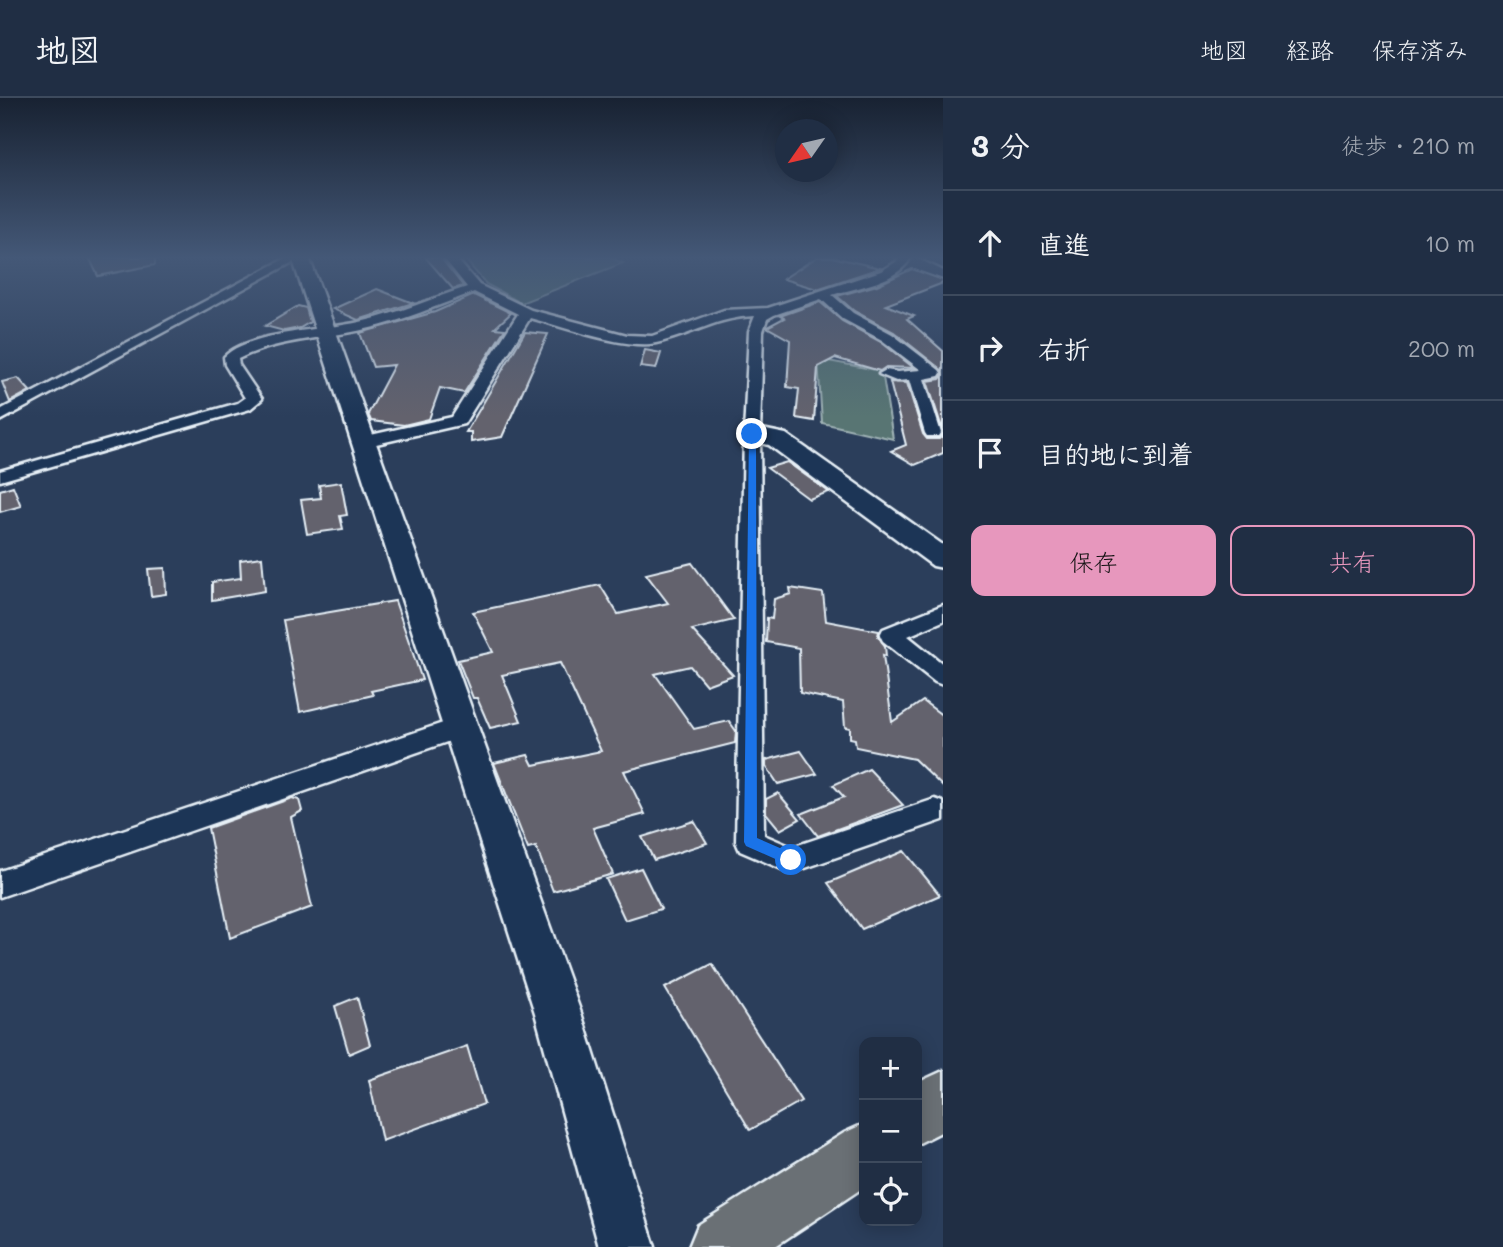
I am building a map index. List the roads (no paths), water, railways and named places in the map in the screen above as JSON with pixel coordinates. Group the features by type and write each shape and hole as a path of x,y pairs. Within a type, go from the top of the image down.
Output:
{"main road":[{"path":"922,1113 943,1098"},
{"path":"720,1247 859,1156"}],"street":[{"path":"1,412 195,311"},
{"path":"318,311 558,1013 628,1247"},
{"path":"0,476 244,406 254,399 232,365 231,357 276,342 367,325 409,311"},
{"path":"521,311 580,329 641,341 653,340 729,313 769,313"},
{"path":"776,311 761,317 756,331 752,434 750,842 791,860 941,812"},
{"path":"842,311 887,337 939,375"},
{"path":"363,442 458,421 526,313"},
{"path":"886,374 939,375"},
{"path":"915,375 933,433"},
{"path":"752,434 777,439 943,559"},
{"path":"943,612 891,635 943,676"},
{"path":"0,884 461,727"}]}
